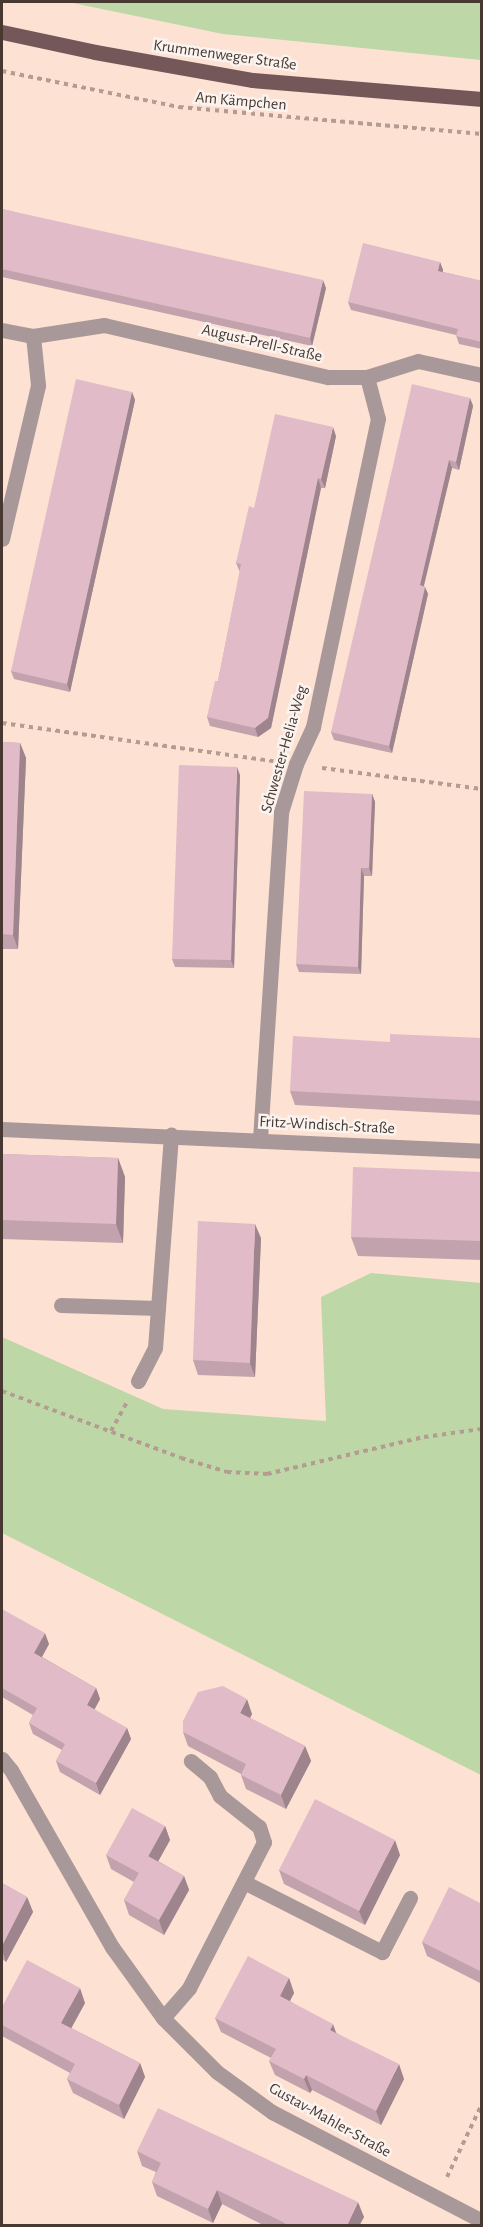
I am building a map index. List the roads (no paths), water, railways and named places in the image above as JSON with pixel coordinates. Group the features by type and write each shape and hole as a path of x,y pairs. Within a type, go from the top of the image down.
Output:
{"main road":[{"name":"Krummenweger Straße","path":"2,32 95,52 252,80 482,99"}],"street":[{"name":"August-Prell-Straße","path":"33,336 104,325 328,377 367,377 418,361 482,375"},
{"path":"2,330 33,336 38,385 2,539"},
{"name":"Schwester-Helia-Weg","path":"260,1139 281,812 296,764 313,727 378,419 367,377"},
{"name":"Fritz-Windisch-Straße","path":"2,1128 482,1151"},
{"path":"138,1381 155,1348 171,1135"},
{"path":"61,1305 158,1308"},
{"name":"Gustav-Mahler-Straße","path":"2,1759 11,1770 112,1947 163,2018 217,2072 272,2112 482,2221"},
{"path":"163,2018 189,1988 264,1842 260,1827 220,1796 210,1777 191,1761"},
{"path":"244,1882 382,1952 410,1898"}]}
